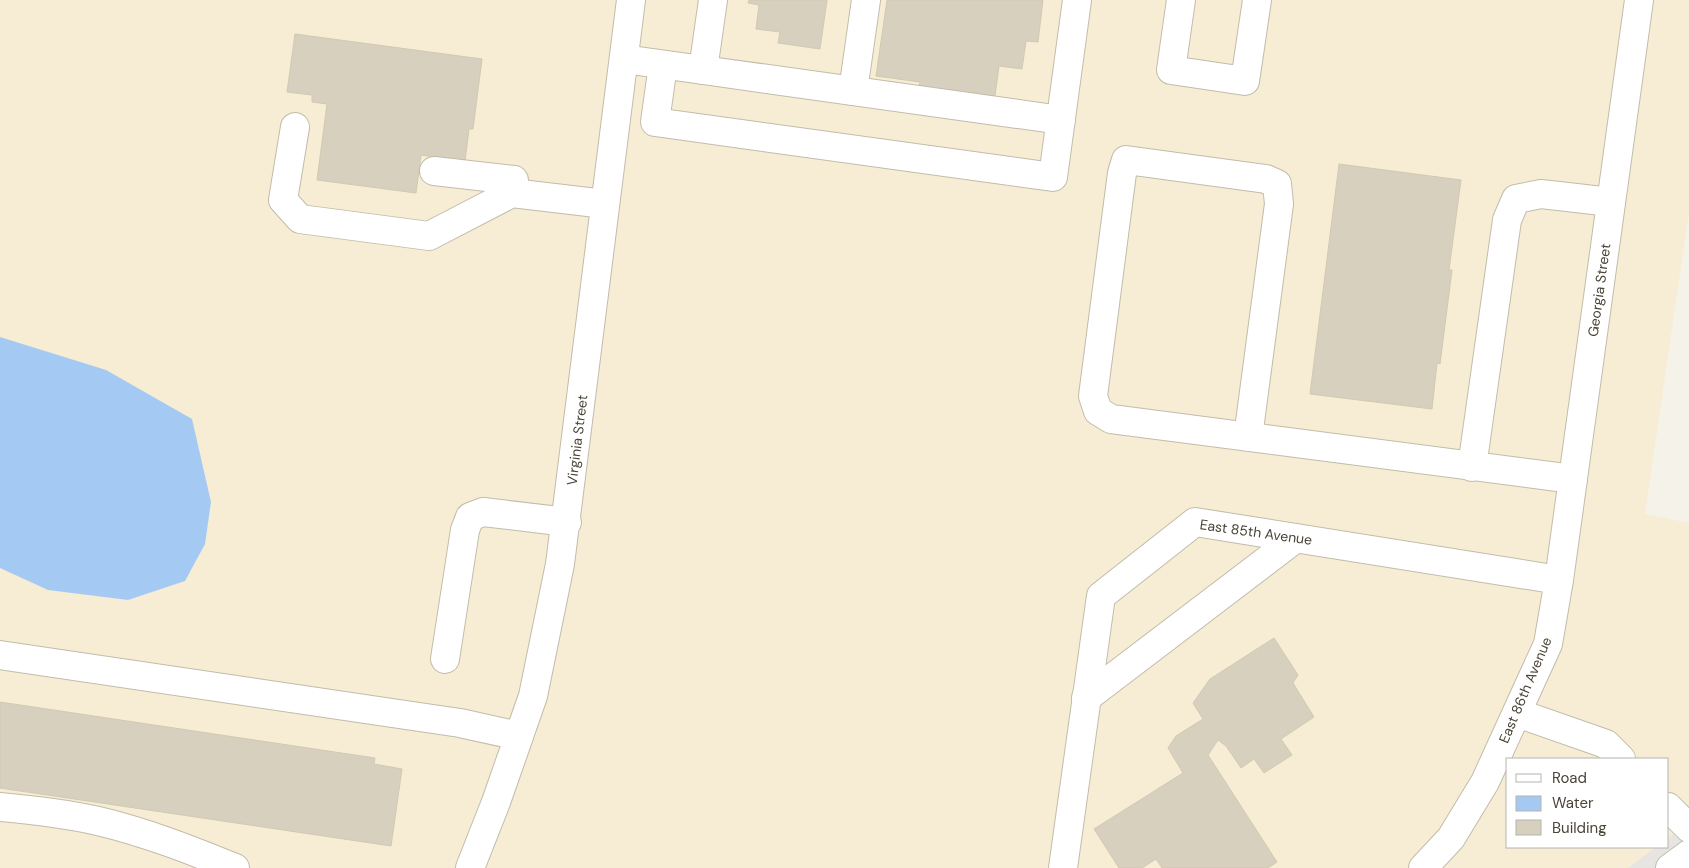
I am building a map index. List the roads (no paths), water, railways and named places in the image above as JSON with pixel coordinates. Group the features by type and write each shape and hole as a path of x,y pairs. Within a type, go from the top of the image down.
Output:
{"street":[{"name":"Virginia Street","path":"470,868 496,802 533,696 560,564 567,522 631,0"},
{"path":"704,70 713,0"},
{"path":"854,91 866,0"},
{"path":"663,65 655,122 1053,177 1077,0"},
{"path":"1181,0 1170,70 1245,81 1257,0"},
{"name":"Georgia Street","path":"1559,580 1639,0"},
{"path":"624,59 1061,120"},
{"path":"295,127 283,200 300,219 429,236 512,193 605,204"},
{"path":"1248,437 1279,204 1277,184 1266,178 1126,160 1122,173 1093,396 1098,411 1111,419 1248,437 1573,479"},
{"path":"434,171 514,180"},
{"path":"1472,466 1507,220 1516,199 1542,194 1611,202"},
{"path":"445,659 465,530 470,517 483,512 567,522"},
{"name":"East 85th Avenue","path":"1063,868 1101,596 1195,522 1559,580"},
{"path":"1086,698 1296,538"},
{"name":"East 86th Avenue","path":"1423,868 1451,838 1485,782 1548,644 1559,580"},
{"path":"0,655 441,720 519,736"},
{"path":"1517,714 1606,744 1620,758"},
{"path":"0,807 33,810 99,821 174,844 235,868"},
{"path":"1669,807 1689,828"},
{"path":"1670,868 1689,854"}],"water":[{"path":"0,337 106,370 192,419 211,502 205,544 185,581 128,600 48,590 0,568"}]}
